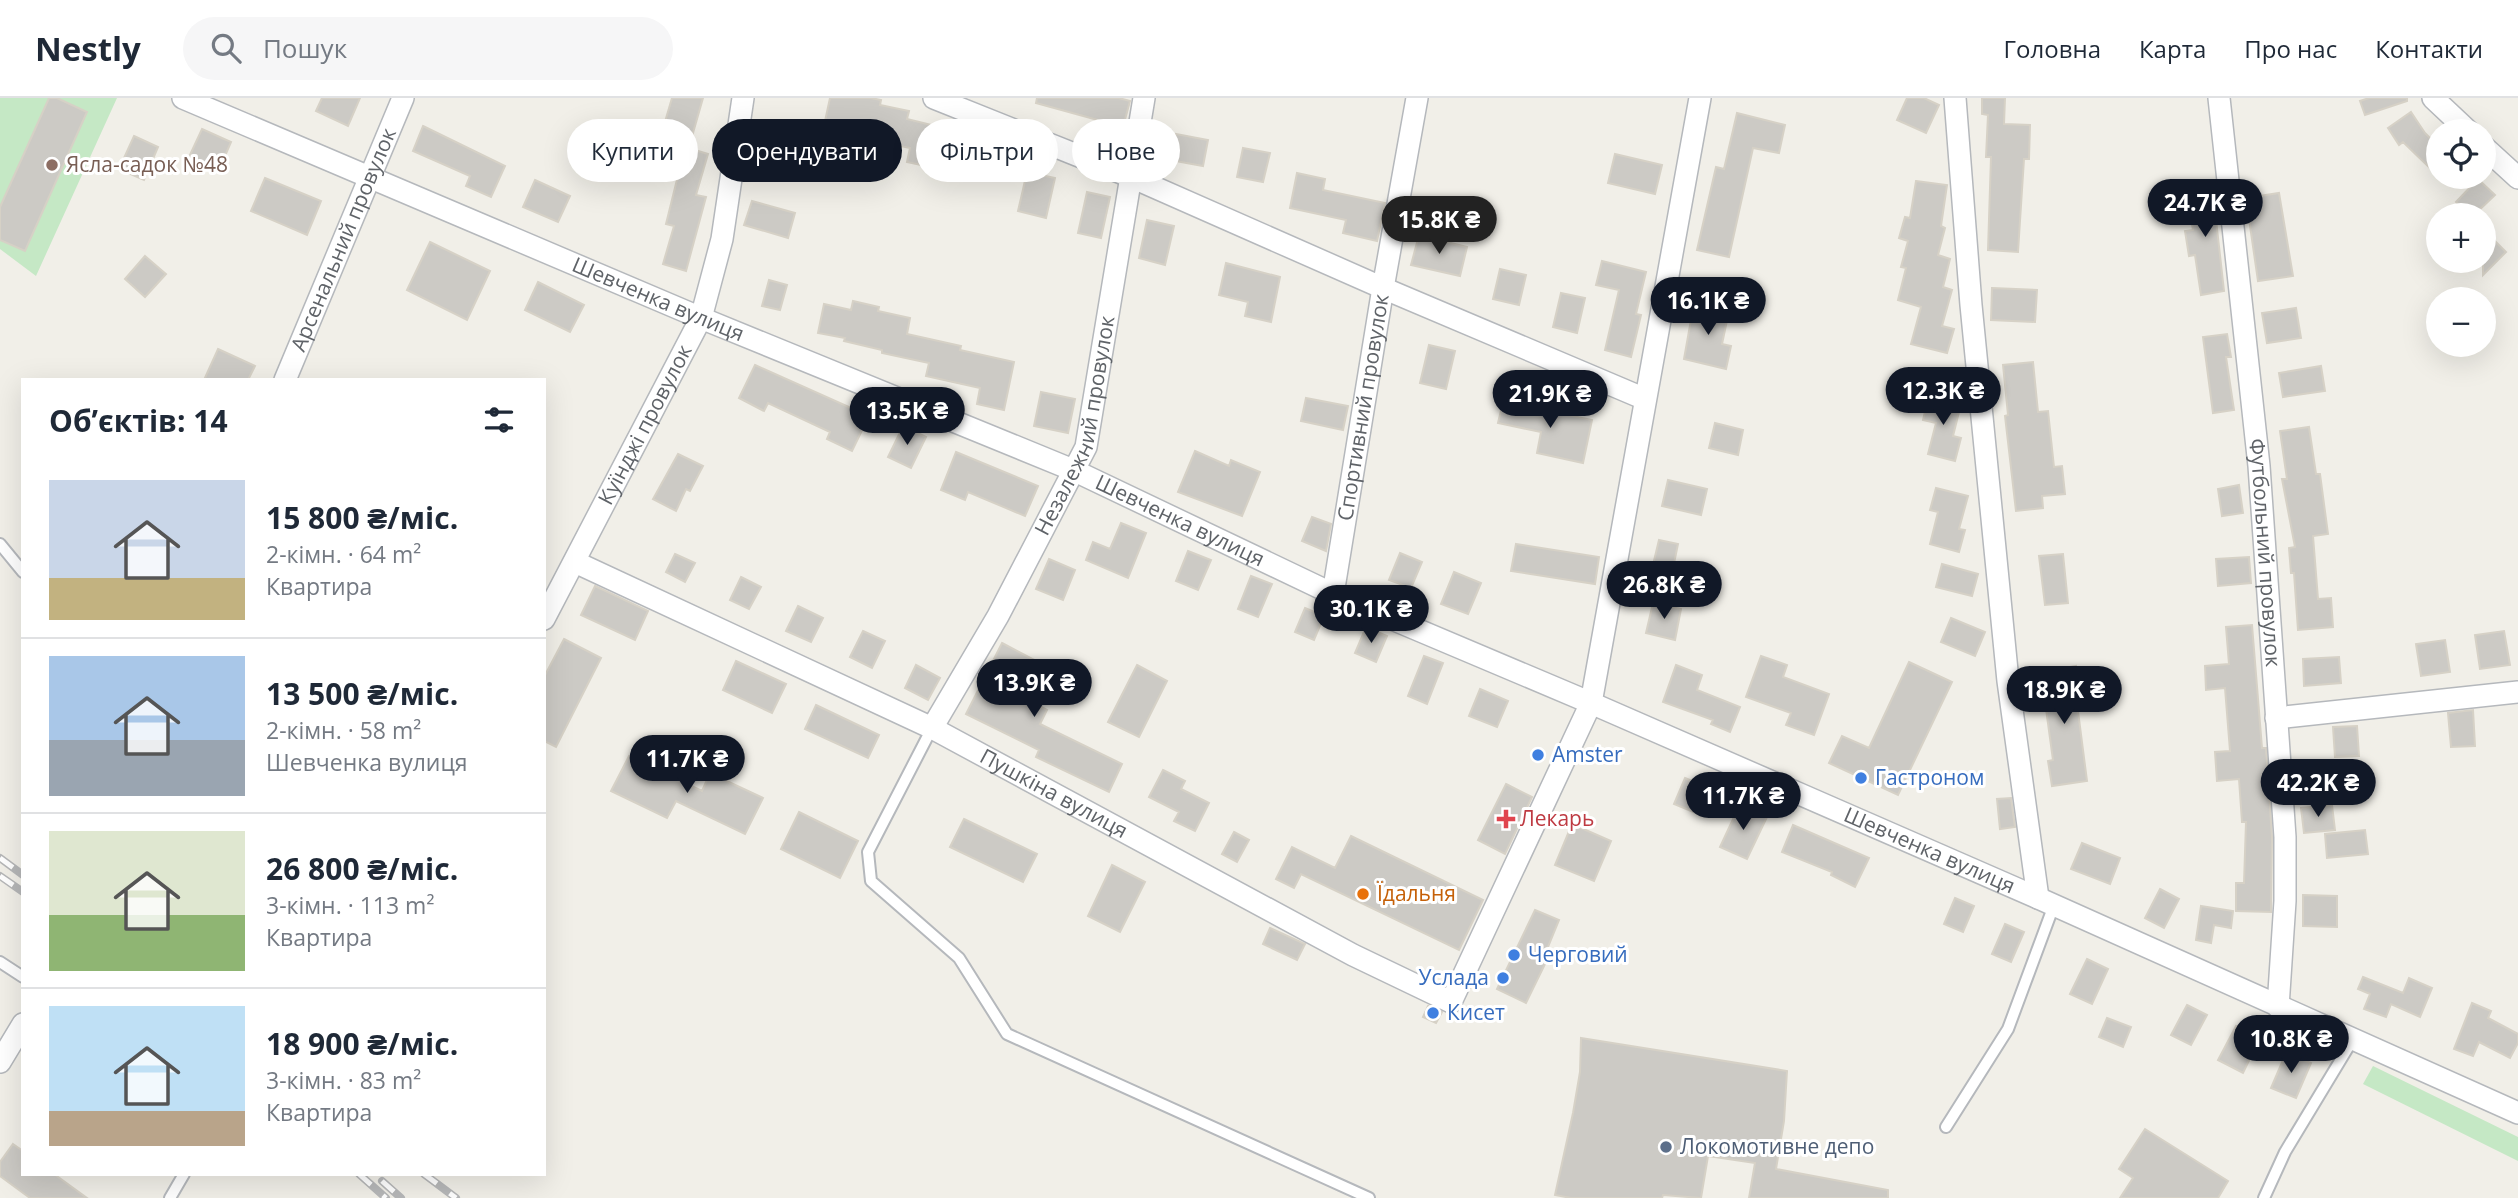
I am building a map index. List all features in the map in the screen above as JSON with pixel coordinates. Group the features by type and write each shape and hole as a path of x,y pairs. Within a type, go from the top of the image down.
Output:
{"street":[{"name":"Шевченка вулиця","path":"183,98 701,318 1073,470 1333,594 2046,901 2352,1041 2518,1113"},
{"name":"Арсенальний провулок","path":"286,378 402,98"},
{"name":"Куїнджі провулок","path":"546,614 701,318 722,239 743,98"},
{"path":"934,98 1072,153"},
{"name":"Незалежний провулок","path":"1140,119 1144,98"},
{"name":"Спортивний провулок","path":"1333,594 1417,98"},
{"path":"1591,703 1700,98"},
{"path":"1955,98 1972,318 2008,681 2046,901"},
{"name":"Футбольний провулок","path":"2219,98 2259,466 2285,836 2285,901 2278,1007"},
{"path":"2432,98 2455,119"},
{"path":"2496,158 2518,178"},
{"name":"Незалежний провулок","path":"932,728 998,616 1086,447 1128,182"},
{"path":"1143,182 1383,288 1645,398"},
{"name":"Пушкіна вулиця","path":"575,562 932,728 1353,956 1451,1002 1591,703"},
{"path":"2276,718 2518,692"},
{"path":"0,1062 21,1027"}],"lane":[{"path":"0,544 21,570"},
{"path":"932,728 868,852 871,881 959,958 1007,1034 1369,1198"},
{"path":"1946,1127 2008,1029 2046,901"},
{"path":"0,962 21,976"},
{"path":"2264,1198 2285,1152 2352,1041"},
{"path":"170,1198 183,1176"}],"green space":[{"path":"0,98 117,98 36,276 0,249"},
{"path":"2373,1066 2518,1137 2518,1161 2363,1084"}],"building":[{"path":"49,98 57,98 87,112 25,251 0,240 0,207"},
{"path":"322,98 360,98 348,126 316,111"},
{"path":"672,98 703,98 697,119 666,119"},
{"path":"830,98 871,98 881,100 880,105 909,111 907,119 916,121 916,164 907,162 910,148 902,146 902,119 825,119"},
{"path":"1037,98 1119,98 1130,101 1125,119 1094,119 1036,103"},
{"path":"1907,98 1924,98 1939,105 1926,133 1897,120"},
{"path":"1982,98 2005,98 2004,124 2030,125 2029,159 2024,159 2018,252 1988,250 1991,157 1986,157 1988,115 1982,114"},
{"path":"2369,98 2407,98 2407,101 2365,115 2360,101"},
{"path":"2411,112 2426,134 2426,164 2403,142 2399,145 2388,128"},
{"path":"1737,113 1785,125 1779,153 1753,148 1729,257 1697,250 1716,167 1724,169"},
{"path":"423,126 505,166 491,197 466,186 470,176 413,151"},
{"path":"202,129 231,142 219,170 189,157"},
{"path":"1180,135 1208,140 1203,166 1180,162"},
{"path":"134,136 158,147 144,180 119,169"},
{"path":"1243,148 1270,153 1263,182 1237,177"},
{"path":"698,151 708,154 696,195 706,197 686,271 663,264 674,226 666,224 676,182 698,182"},
{"path":"1615,154 1662,165 1655,194 1608,183"},
{"path":"1297,173 1325,179 1323,190 1385,203 1377,241 1343,233 1346,220 1290,208"},
{"path":"265,178 321,201 307,235 251,211"},
{"path":"535,180 570,196 558,222 523,207"},
{"path":"1916,181 1947,185 1941,226 1945,228 1938,255 1950,259 1943,287 1952,290 1942,326 1954,329 1947,353 1911,344 1921,307 1898,300 1906,268 1901,267 1908,241 1899,238 1905,217 1910,218"},
{"path":"1025,182 1054,182 1046,218 1018,211"},
{"path":"2212,184 2224,291 2201,295 2195,255 2189,256 2185,231 2193,230 2186,188"},
{"path":"2468,189 2489,189 2495,195 2487,203 2456,202"},
{"path":"1087,192 1110,197 1101,238 1078,233"},
{"path":"2279,193 2293,276 2258,281 2246,198"},
{"path":"752,201 795,213 788,238 744,225"},
{"path":"1147,220 1174,226 1165,265 1139,258"},
{"path":"1419,235 1467,247 1460,276 1411,265"},
{"path":"430,242 490,271 467,320 407,290"},
{"path":"2496,242 2506,252 2496,262"},
{"path":"145,256 166,274 145,297 125,279"},
{"path":"1602,261 1646,272 1636,314 1641,315 1631,357 1605,350 1619,290 1596,285"},
{"path":"1226,263 1280,277 1271,322 1245,316 1248,302 1219,295"},
{"path":"1500,269 1526,275 1519,305 1493,299"},
{"path":"769,280 787,285 780,310 762,306"},
{"path":"538,282 584,305 570,332 525,310"},
{"path":"1992,288 2037,290 2035,322 1991,320"},
{"path":"1561,293 1585,298 1577,333 1553,327"},
{"path":"853,301 879,307 878,311 910,318 907,334 1014,362 1004,410 977,404 980,388 926,376 929,363 882,353 882,350 844,341 845,338 818,333 824,304 851,310"},
{"path":"1694,303 1729,311 1722,344 1731,346 1726,369 1684,359"},
{"path":"2296,308 2301,338 2267,343 2262,313"},
{"path":"2227,334 2231,357 2226,357 2234,410 2213,413 2203,337"},
{"path":"1429,345 1455,351 1446,389 1420,383"},
{"path":"218,349 255,366 249,378 205,378"},
{"path":"2033,362 2038,412 2048,411 2054,467 2062,466 2065,494 2042,496 2043,508 2016,511 2005,416 2008,415 2003,365"},
{"path":"755,365 869,416 852,451 827,439 830,432 768,403 764,411 739,398"},
{"path":"2321,366 2325,391 2283,397 2279,373"},
{"path":"1041,392 1075,399 1068,433 1034,426"},
{"path":"1929,395 1961,404 1953,436 1961,438 1955,461 1928,454 1936,423 1923,420"},
{"path":"1306,398 1348,406 1343,430 1301,421"},
{"path":"1504,398 1526,403 1525,406 1592,420 1583,463 1537,453 1541,432 1498,423"},
{"path":"1715,423 1743,430 1738,455 1709,448"},
{"path":"903,426 926,437 911,468 888,457"},
{"path":"2309,427 2316,474 2320,474 2328,534 2313,536 2318,599 2331,598 2333,627 2298,630 2294,573 2291,573 2289,548 2295,547 2282,479 2287,479 2280,431"},
{"path":"1195,451 1229,466 1231,460 1260,472 1242,516 1178,492"},
{"path":"956,452 1038,486 1025,516 968,492 965,500 941,490"},
{"path":"678,454 703,466 690,491 686,489 676,511 653,499"},
{"path":"1668,480 1707,489 1701,515 1662,506"},
{"path":"2239,485 2243,513 2222,516 2218,489"},
{"path":"1936,488 1968,496 1959,529 1965,530 1959,552 1930,544 1938,512 1930,510"},
{"path":"1312,517 1331,524 1326,551 1302,541"},
{"path":"1121,523 1146,533 1128,578 1086,560 1093,542 1110,549"},
{"path":"1659,540 1678,544 1672,573 1652,569"},
{"path":"1516,544 1599,557 1595,584 1511,571"},
{"path":"1188,551 1211,560 1198,590 1176,581"},
{"path":"1400,553 1422,562 1411,588 1389,580"},
{"path":"675,554 695,563 685,582 666,572"},
{"path":"2063,554 2068,603 2045,605 2039,556"},
{"path":"2249,557 2251,583 2218,586 2216,559"},
{"path":"1049,559 1075,570 1063,600 1036,589"},
{"path":"1942,564 1978,574 1972,596 1936,587"},
{"path":"1454,572 1481,583 1468,614 1441,604"},
{"path":"1251,576 1272,584 1258,617 1238,609"},
{"path":"741,577 761,587 749,609 730,600"},
{"path":"595,586 648,611 635,640 581,615"},
{"path":"1653,603 1681,609 1675,640 1646,633"},
{"path":"798,606 823,618 811,642 786,631"},
{"path":"1305,608 1324,616 1314,640 1295,632"},
{"path":"1951,618 1985,632 1975,656 1941,642"},
{"path":"2252,625 2262,748 2266,748 2272,837 2271,912 2236,911 2236,883 2244,883 2246,822 2242,822 2239,779 2217,781 2215,752 2230,751 2225,688 2206,690 2205,666 2229,664 2226,627"},
{"path":"1366,627 1387,636 1376,662 1355,653"},
{"path":"863,631 885,641 872,668 850,657"},
{"path":"2504,631 2510,665 2480,669 2475,635"},
{"path":"564,639 601,658 556,747 546,742 546,673"},
{"path":"2445,640 2450,672 2421,676 2416,644"},
{"path":"1002,643 1042,664 1025,698 1047,710 1040,724 1122,764 1109,792 1036,757 1039,750 966,714"},
{"path":"1424,656 1443,663 1427,704 1408,696"},
{"path":"1761,656 1787,665 1783,677 1829,694 1814,735 1786,725 1791,713 1746,697"},
{"path":"2339,657 2341,683 2304,686 2303,659"},
{"path":"736,661 786,684 772,713 723,690"},
{"path":"1909,662 1952,682 1898,795 1829,763 1842,736 1869,748"},
{"path":"916,665 940,678 928,700 905,688"},
{"path":"1137,665 1167,681 1139,737 1108,722"},
{"path":"1676,665 1702,675 1697,690 1740,707 1730,732 1711,724 1713,720 1663,702"},
{"path":"2076,666 2079,687 2075,688 2087,781 2052,786 2048,761 2053,760 2041,672"},
{"path":"1480,689 1508,701 1497,727 1469,716"},
{"path":"816,705 879,735 868,758 805,729"},
{"path":"2473,710 2475,746 2451,747 2448,713"},
{"path":"2357,726 2359,756 2335,757 2333,727"},
{"path":"629,756 702,791 710,773 763,798 745,834 676,801 667,818 611,791"},
{"path":"1163,770 1185,781 1181,789 1209,803 1195,831 1174,821 1179,812 1149,797"},
{"path":"1685,778 1714,790 1703,816 1674,804"},
{"name":"Лекарь","path":"1506,784 1532,797 1505,854 1478,840"},
{"path":"2011,798 2015,827 2000,829 1997,799"},
{"path":"1740,804 1767,817 1747,859 1720,847"},
{"path":"2332,805 2335,830 2304,833 2301,808"},
{"path":"799,812 858,841 840,878 781,849"},
{"path":"964,819 1037,854 1023,882 950,847"},
{"path":"1572,824 1611,841 1594,881 1555,865"},
{"path":"1793,825 1869,858 1855,887 1831,875 1832,872 1782,852"},
{"path":"2365,830 2368,854 2327,858 2325,834"},
{"path":"1234,832 1249,840 1237,862 1222,854"},
{"path":"1351,836 1483,900 1459,950 1301,874 1294,888 1276,879 1292,847 1335,868"},
{"path":"2082,843 2120,858 2110,884 2071,869"},
{"path":"1112,865 1145,882 1120,932 1088,916"},
{"path":"2160,889 2179,899 2164,928 2145,918"},
{"path":"2303,895 2337,896 2337,927 2303,926"},
{"path":"1955,898 1974,906 1963,932 1944,924"},
{"path":"2201,906 2233,911 2231,928 2214,925 2211,943 2196,940"},
{"path":"1535,910 1559,920 1543,959 1547,960 1526,1003 1497,989"},
{"path":"2005,924 2024,932 2011,962 1992,954"},
{"path":"1270,928 1305,944 1297,960 1263,944"},
{"path":"2087,959 2108,969 2092,1004 2070,994"},
{"path":"2363,977 2403,993 2409,978 2432,988 2420,1017 2391,1004 2386,1017 2364,1009 2370,994 2358,989"},
{"path":"2472,1003 2491,1011 2488,1018 2518,1034 2518,1043 2510,1058 2479,1042 2473,1056 2454,1049"},
{"path":"2187,1005 2207,1015 2191,1045 2171,1035"},
{"name":"Кисет","path":"1428,1006 1442,1012 1436,1023 1423,1017"},
{"path":"2107,1018 2131,1027 2123,1047 2099,1037"},
{"path":"2236,1026 2260,1038 2243,1073 2218,1060"},
{"path":"1581,1038 1787,1071 1784,1121 1776,1169 1888,1190 1888,1198 1749,1198 1755,1163 1708,1156 1701,1198 1663,1195 1662,1198 1571,1198 1555,1195 1580,1072"},
{"path":"2286,1053 2311,1063 2296,1098 2271,1088"},
{"path":"2145,1129 2228,1181 2218,1198 2120,1198 2133,1178 2119,1169"},
{"path":"13,1144 21,1150 21,1176 57,1176 87,1198 30,1198 0,1176 0,1162"}],"railway":[{"path":"0,858 21,874"},
{"path":"0,876 21,891"},
{"path":"361,1176 386,1198"},
{"path":"427,1176 456,1198"},
{"path":"382,1181 401,1198"}],"place":[{"name":"Ясла-садок №48","path":"52,165"},
{"name":"Amster","path":"1538,755"},
{"name":"Гастроном","path":"1861,778"},
{"name":"Лекарь","path":"1506,819"},
{"name":"Їдальня","path":"1363,894"},
{"name":"Черговий","path":"1514,955"},
{"name":"Услада","path":"1503,978"},
{"name":"Кисет","path":"1433,1013"},
{"name":"Локомотивне депо","path":"1666,1147"}]}
